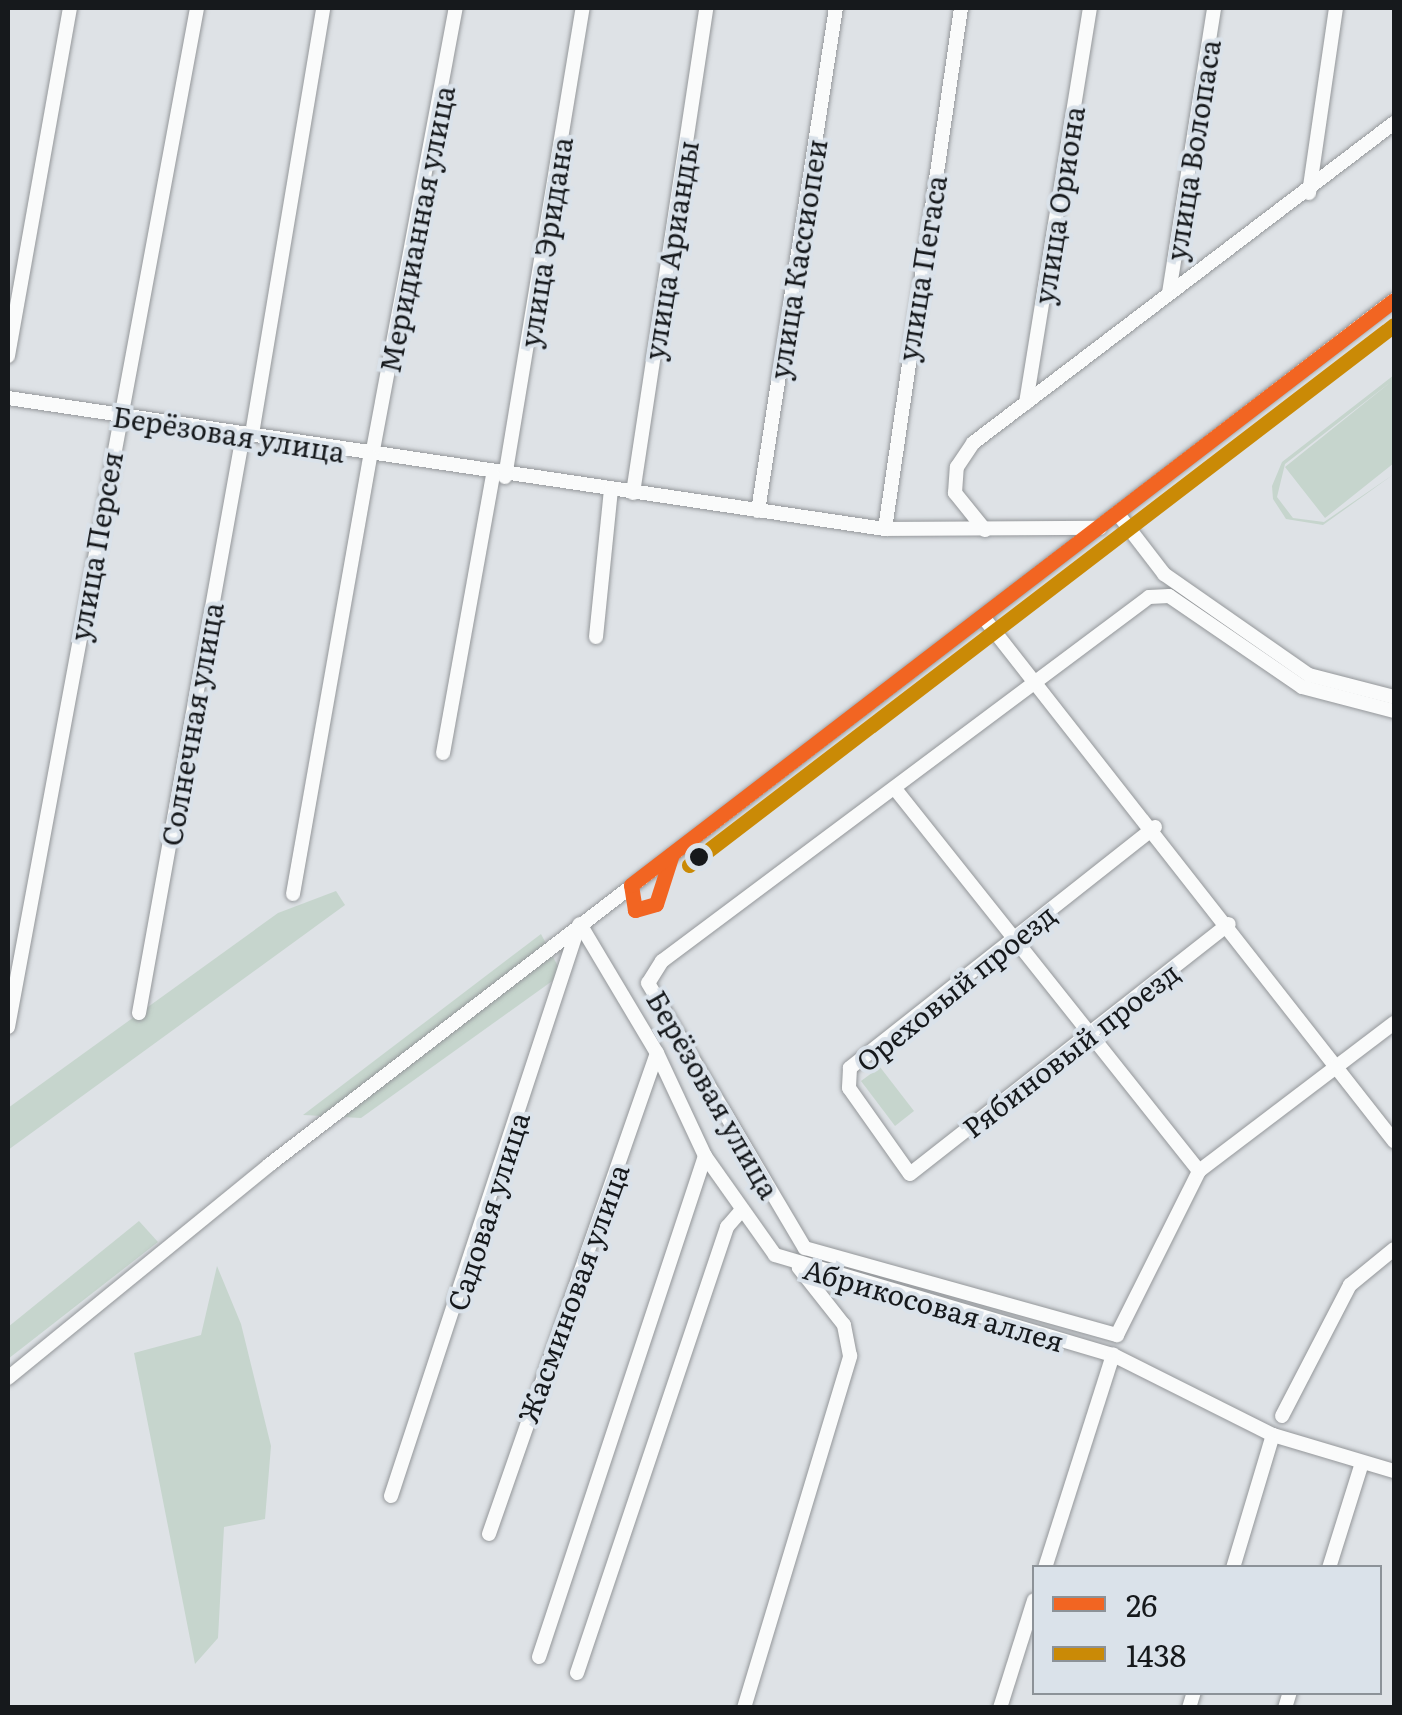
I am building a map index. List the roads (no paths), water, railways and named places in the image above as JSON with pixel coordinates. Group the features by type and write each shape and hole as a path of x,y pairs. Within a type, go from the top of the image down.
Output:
{"street":[{"path":"8,356 70,8"},
{"name":"улица Персея","path":"8,1027 197,8"},
{"name":"Солнечная улица","path":"139,1013 323,8"},
{"name":"Меридианная улица","path":"292,894 456,8"},
{"name":"улица Эридана","path":"443,753 499,476 583,8"},
{"name":"улица Арианды","path":"633,493 706,8"},
{"name":"улица Кассиопеи","path":"758,512 836,8"},
{"name":"улица Пегаса","path":"885,530 961,8"},
{"name":"улица Ориона","path":"1026,402 1090,8"},
{"name":"улица Волопаса","path":"1169,293 1214,8"},
{"path":"1309,193 1336,8"},
{"path":"985,530 955,492 957,466 973,443 1169,293 1309,193 1394,122"},
{"path":"8,1378 580,924 1394,300"},
{"name":"Берёзовая улица","path":"8,398 499,476 885,530 1101,528"},
{"path":"596,637 611,490"},
{"path":"1118,514 1164,574 1309,675 1394,697"},
{"name":"Берёзовая улица","path":"1199,1172 1118,1335 806,1248 650,996 650,973 1149,597 1169,596 1302,686 1394,711"},
{"path":"984,618 1155,827 1394,1141"},
{"path":"896,790 1017,936 1199,1172 1394,1023"},
{"name":"Ореховый проезд","path":"910,1174 849,1088 850,1068 1155,827"},
{"name":"Абрикосовая аллея","path":"580,924 657,1054 706,1156 775,1255 798,1268 1113,1355 1274,1435 1394,1471"},
{"name":"Садовая улица","path":"391,1496 580,924"},
{"name":"Рябиновый проезд","path":"910,1174 1229,924"},
{"name":"Жасминовая улица","path":"489,1534 657,1054"},
{"path":"539,1657 706,1156"},
{"path":"577,1672 727,1228 741,1211"},
{"path":"1282,1416 1350,1285 1394,1249"},
{"path":"744,1708 850,1356 844,1326 798,1268"},
{"path":"1046,1565 1113,1355"},
{"path":"1233,1565 1274,1435"},
{"path":"1330,1565 1362,1463"},
{"path":"1000,1708 1032,1606"}]}
